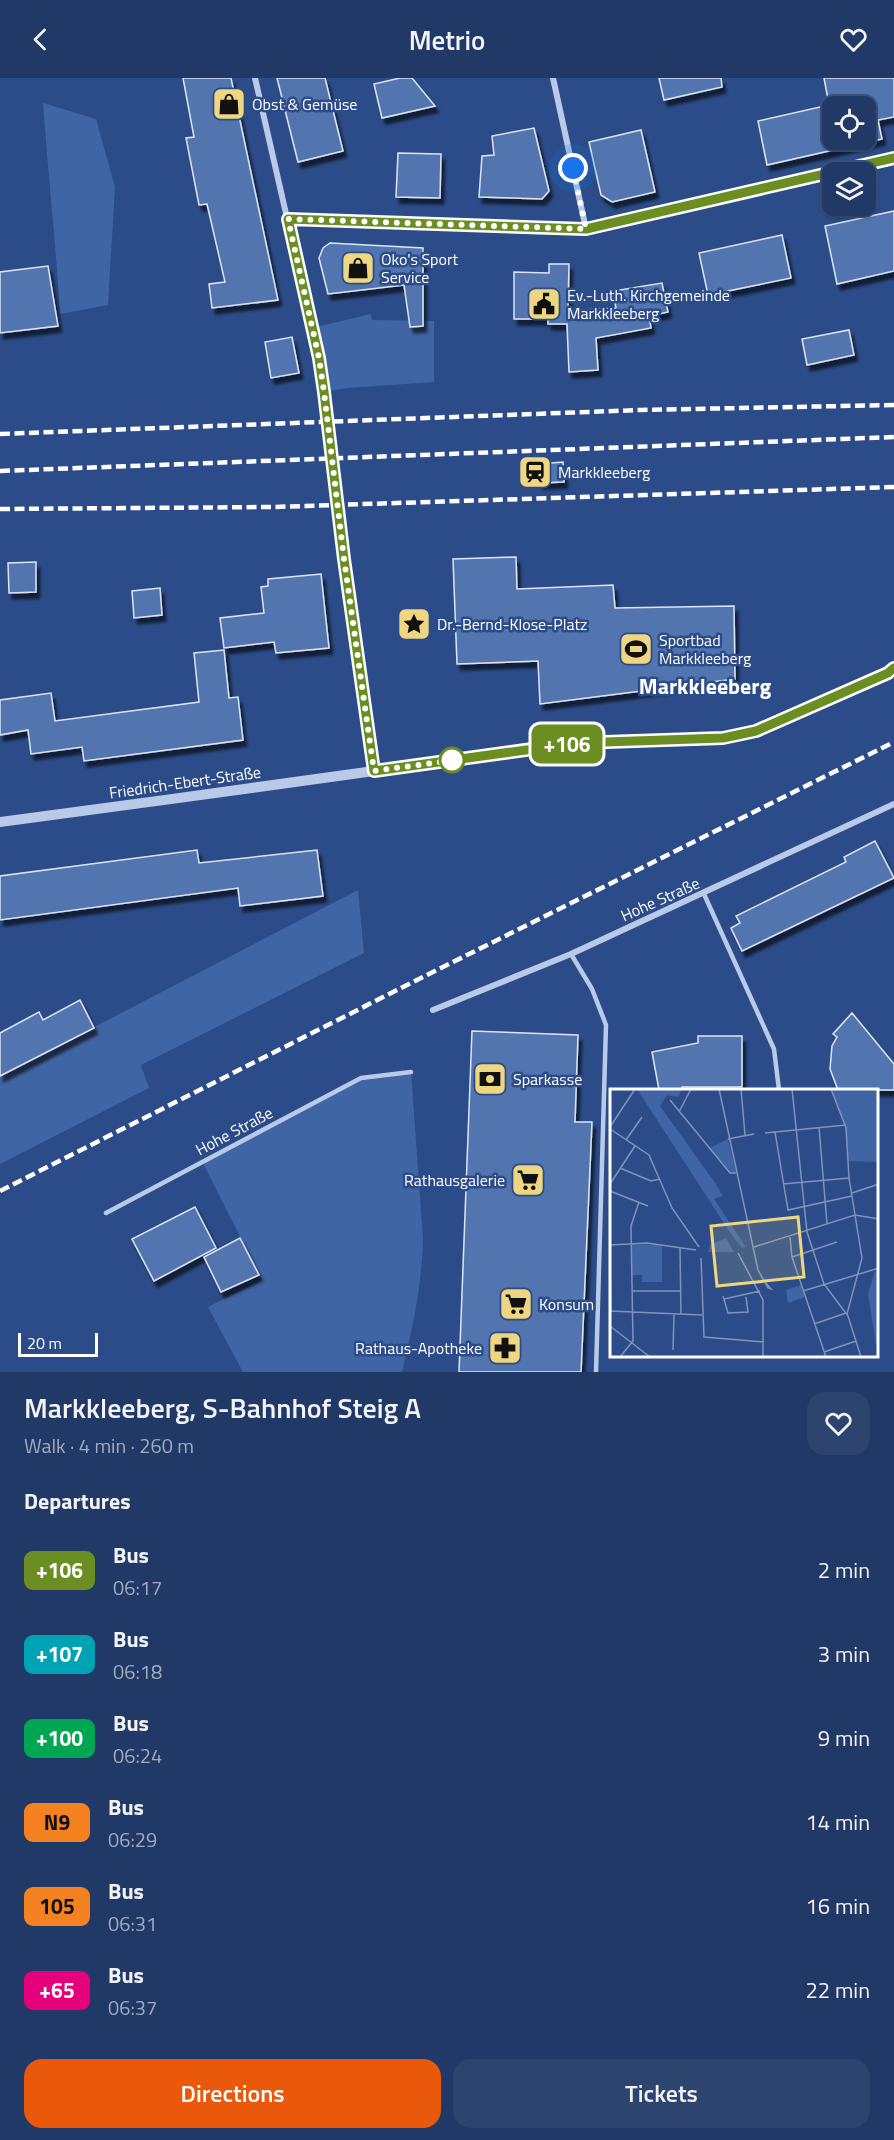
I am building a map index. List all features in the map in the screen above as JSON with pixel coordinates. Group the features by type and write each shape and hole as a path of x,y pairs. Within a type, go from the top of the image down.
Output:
{"street":[{"path":"255,78 319,358 374,771 576,743 734,736 756,731 892,671"},
{"path":"553,78 586,229"},
{"path":"288,219 586,229 894,158"},
{"name":"Friedrich-Ebert-Straße","path":"0,822 374,771"},
{"name":"Hohe Straße","path":"433,1010 571,954 894,804"}],"lane":[{"path":"704,894 774,1049 779,1089"},
{"path":"571,954 592,989 606,1025 596,1372"},
{"name":"Hohe Straße","path":"106,1214 361,1078 411,1072"}],"shaded area":[{"path":"43,103 96,119 115,187 108,305 60,314"},
{"path":"371,314 372,320 434,321 434,382 347,388 324,392 312,328"},
{"path":"358,890 364,953 141,1065 149,1088 0,1164 0,1076"},
{"path":"411,1072 423,1238 416,1305 402,1372 243,1372 208,1307 262,1280 203,1163 361,1078"}],"building":[{"path":"183,78 231,78 278,300 212,308 209,284 225,282 207,204 199,205 186,138 194,137"},
{"path":"277,78 325,78 343,151 298,162"},
{"path":"400,78 412,78 435,106 382,118 374,84"},
{"path":"659,78 721,78 722,87 664,100"},
{"path":"824,78 894,78 894,117 878,120 882,139 876,140 876,96 827,96"},
{"path":"822,107 822,150 833,150 767,165 758,121"},
{"path":"534,128 549,191 542,199 479,197 482,156 494,155 492,136"},
{"path":"641,130 655,192 612,202 601,195 589,142"},
{"path":"398,153 441,154 440,198 396,197"},
{"path":"894,211 894,271 837,284 825,226"},
{"path":"782,235 791,278 708,295 699,253"},
{"path":"330,243 423,248 423,326 410,327 404,285 328,294 319,258 323,248"},
{"path":"549,264 569,264 568,311 616,308 613,291 662,283 668,312 649,316 651,328 596,338 598,370 569,372 567,324 548,324 548,319 514,319 514,272 549,273"},
{"path":"48,266 58,326 0,333 0,272"},
{"path":"849,330 854,355 807,365 802,339"},
{"path":"292,337 299,373 271,378 265,342"},
{"path":"563,462 564,482 539,483 538,464"},
{"name":"Sportbad Markkleeberg","path":"516,557 517,589 613,585 615,608 734,606 735,679 540,704 538,661 457,664 453,559"},
{"path":"36,562 36,592 9,593 8,563"},
{"path":"321,574 329,648 276,653 274,642 224,648 220,618 264,613 261,587 268,586 268,579"},
{"path":"160,588 162,615 134,618 132,591"},
{"path":"224,650 229,698 238,697 243,740 84,761 82,747 31,754 28,730 0,735 0,700 51,693 55,721 199,702 194,653"},
{"path":"875,841 894,878 742,951 731,928 740,923 736,916 846,862 844,857"},
{"path":"197,850 199,863 317,850 323,896 240,906 238,888 0,920 0,876"},
{"path":"80,1000 94,1028 0,1076 0,1033 39,1012 43,1020"},
{"path":"852,1013 894,1064 894,1090 838,1089 830,1069 832,1046 837,1037 833,1034"},
{"name":"Rathausgalerie","path":"472,1031 578,1035 575,1122 592,1122 581,1372 459,1372"},
{"path":"698,1036 742,1036 742,1087 659,1089 652,1052 698,1043"},
{"path":"195,1207 216,1248 154,1281 132,1239"},
{"path":"240,1238 259,1275 221,1292 204,1257"}],"railway":[{"path":"0,434 640,410 894,405"},
{"path":"0,471 894,437"},
{"path":"0,509 273,507 894,487"},
{"path":"0,1191 894,742"}],"bus line":[{"name":"+106","path":"894,158 586,229 288,219 319,358 374,771 576,743 723,738 756,731 888,673 894,668"}],"place":[{"name":"Obst & Gemüse","path":"229,104"},
{"name":"Oko's Sport Service","path":"358,268"},
{"name":"Ev.-Luth. Kirchgemeinde Markkleeberg","path":"544,304"},
{"name":"Markkleeberg","path":"535,472"},
{"name":"Dr.-Bernd-Klose-Platz","path":"414,624"},
{"name":"Sportbad Markkleeberg","path":"636,649"},
{"name":"Sparkasse","path":"490,1079"},
{"name":"Rathausgalerie","path":"528,1180"},
{"name":"Konsum","path":"516,1304"},
{"name":"Rathaus-Apotheke","path":"505,1348"}],"district":[{"name":"Markkleeberg","path":"705,686"}],"route":[{"path":"452,760 462,759 374,771 319,358 288,219 586,229 573,168"}]}
